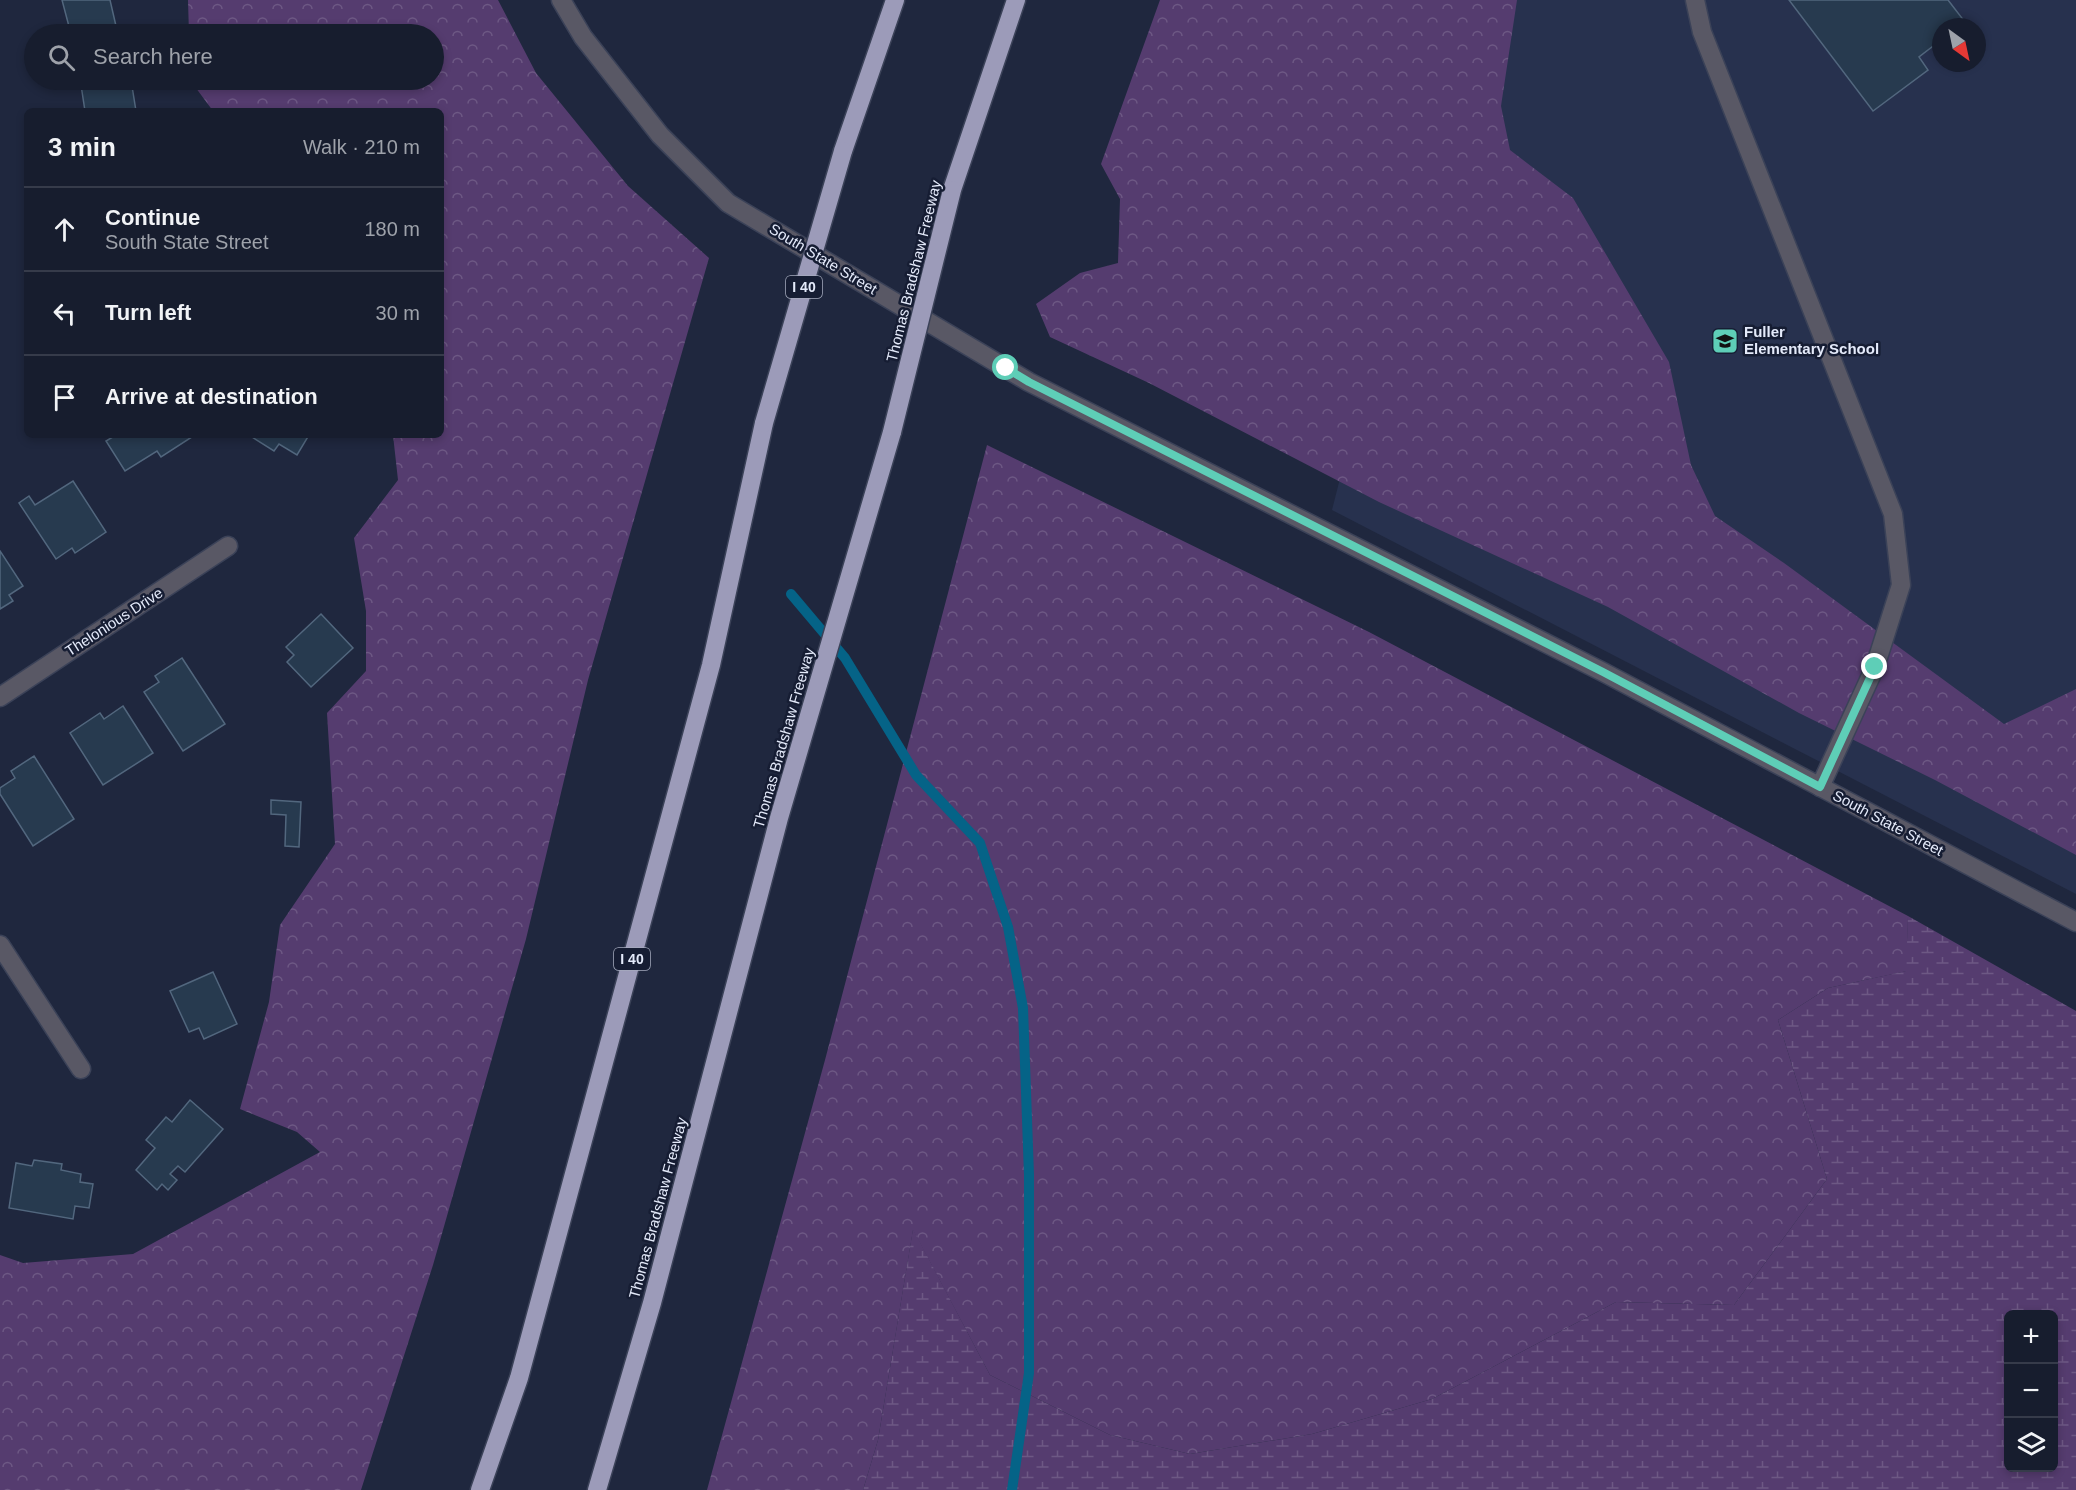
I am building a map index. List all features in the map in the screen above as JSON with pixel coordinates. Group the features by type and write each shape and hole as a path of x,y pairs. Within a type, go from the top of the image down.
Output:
{"highway":[{"name":"I 40","path":"480,1490 519,1378 711,665 764,423 843,151 894,0"},
{"name":"Thomas Bradshaw Freeway","path":"597,1490 652,1304 779,818 892,432 952,190 1016,0"}],"street":[{"name":"South State Street","path":"561,0 582,37 660,135 728,203 1029,382 1603,672 2076,922"},
{"path":"1695,0 1702,32 1893,514 1901,585 1875,667 1820,787"},
{"name":"Thelonious Drive","path":"0,697 228,546"},
{"path":"0,945 81,1068"}],"shaded area":[{"name":"Fuller Elementary School","path":"1467,0 2076,0 2076,894 1332,510 1418,171"}],"green space":[{"path":"188,0 498,0 536,73 628,186 709,258 588,680 526,939 433,1265 361,1490 0,1490 0,1255 23,1263 133,1254 320,1152 297,1132 240,1109 269,1002 280,925 335,844 327,713 366,671 366,611 354,538 398,480 393,438 444,438 444,108 211,108 197,90 444,90 444,24 189,24"},
{"path":"1160,0 1517,0 1501,106 1510,150 1573,198 1669,362 1691,465 1715,516 1784,563 2004,724 2076,689 2076,855 1935,780 1799,713 1608,607 1379,502 1149,383 1050,337 1036,304 1080,273 1118,263 1120,199 1101,164"},
{"path":"987,445 1369,632 1908,916 1907,971 1828,988 1778,1020 1827,1179 1734,1305 1616,1302 1432,1399 1312,1434 1190,1454 1110,1435 990,1375 913,1230 878,1440 863,1490 707,1490 825,1060"},
{"path":"1908,916 2076,1011 2076,1490 863,1490 878,1440 913,1229 990,1375 1110,1435 1190,1454 1312,1434 1432,1399 1616,1302 1734,1305 1827,1179 1778,1020 1828,988 1906,971"}],"building":[{"path":"62,0 110,0 116,24 68,24"},
{"path":"1789,0 1948,0 1962,18 1932,18 1932,47 1919,57 1928,70 1873,111"},
{"path":"82,90 133,90 136,108 85,108"},
{"path":"111,438 190,438 161,457 157,451 125,471 106,441"},
{"path":"254,438 307,438 297,455 279,444 274,451"},
{"path":"73,481 106,532 75,553 72,548 56,559 19,503 29,496 35,505"},
{"path":"0,551 23,586 9,595 13,601 0,609"},
{"path":"321,614 353,648 311,687 287,662 294,655 286,647"},
{"path":"182,658 225,724 183,751 144,692 159,682 155,676"},
{"path":"123,706 153,753 103,785 70,733 100,713 104,719"},
{"path":"34,756 74,819 33,846 0,794 0,788 15,778 11,771"},
{"path":"271,800 301,802 299,847 285,846 286,815 271,814"},
{"path":"213,972 237,1024 204,1039 199,1028 189,1032 170,991"},
{"path":"190,1100 223,1129 185,1172 178,1166 170,1174 177,1180 168,1190 162,1184 157,1190 136,1170 155,1148 146,1140 166,1117 172,1122"},
{"path":"34,1160 62,1164 61,1170 81,1174 80,1182 93,1184 89,1208 75,1206 73,1219 9,1208 16,1163 32,1166"}],"waterway":[{"path":"791,594 845,658 916,775 980,843 1008,927 1023,1008 1029,1175 1029,1373 1012,1490"}],"place":[{"name":"Fuller Elementary School","path":"1725,341"}],"route":[{"path":"1006,368 1029,382 1603,672 1820,787 1875,667"}]}
